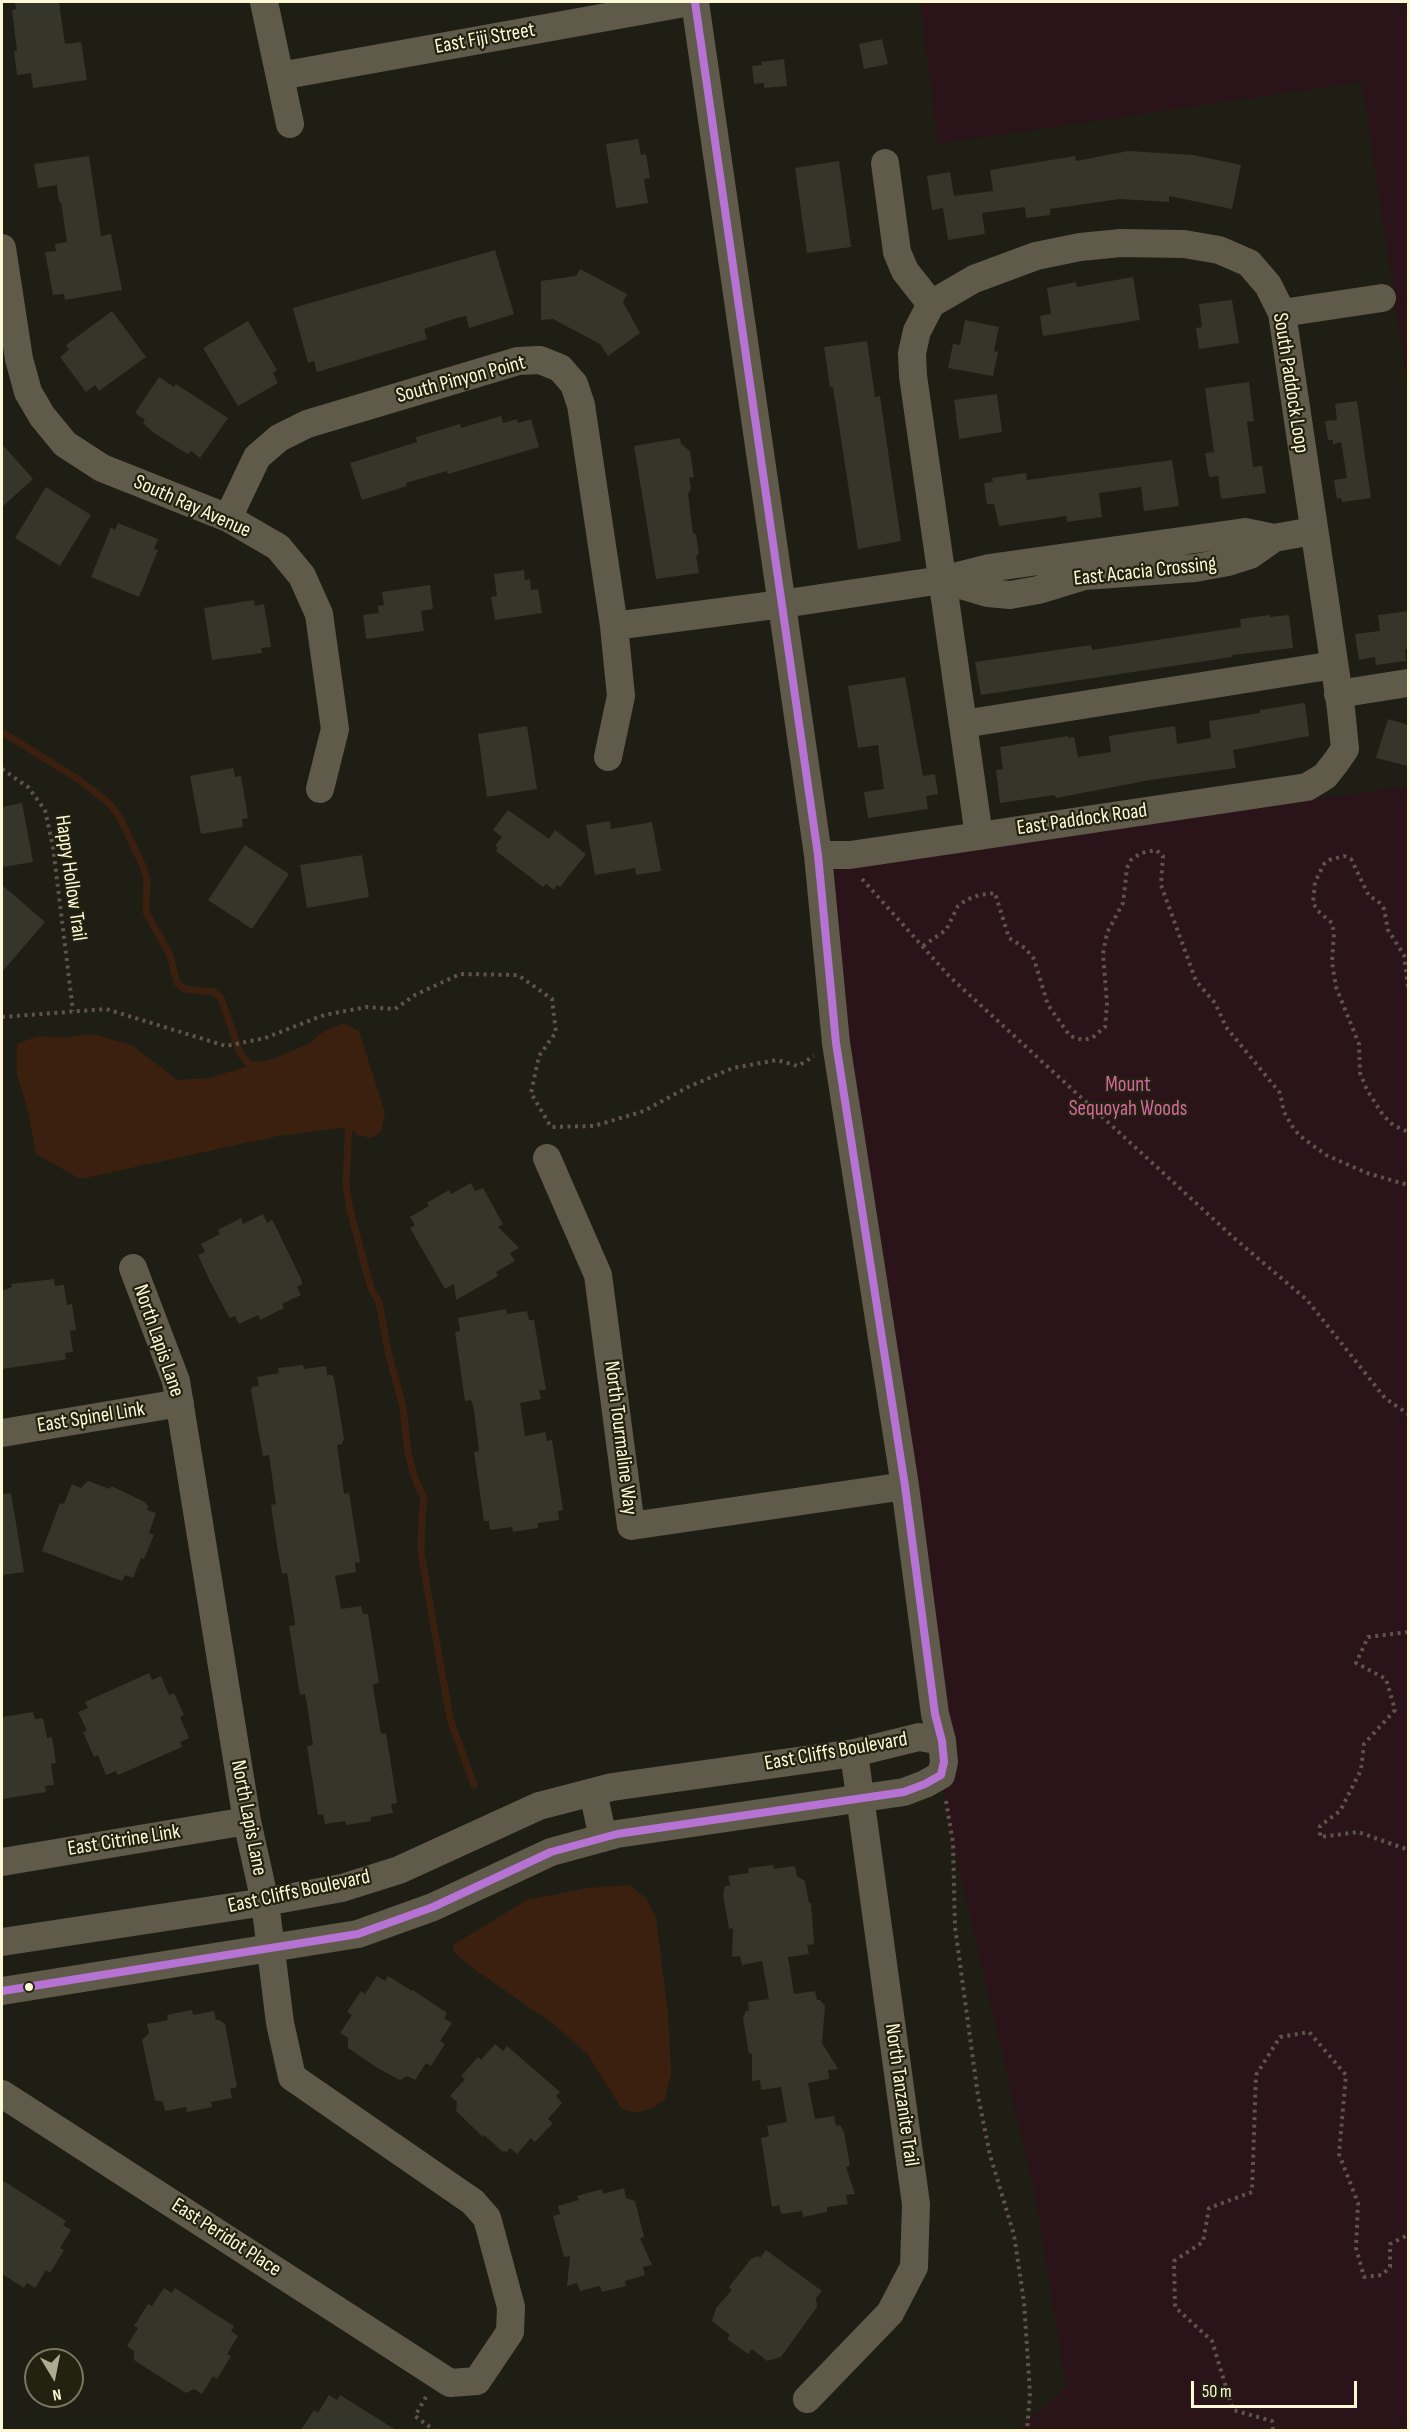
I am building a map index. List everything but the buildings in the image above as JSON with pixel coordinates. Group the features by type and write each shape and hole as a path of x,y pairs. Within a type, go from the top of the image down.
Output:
{"street":[{"path":"264,2 290,124"},
{"name":"East Fiji Street","path":"280,76 690,2"},
{"path":"2,1991 358,1934 433,1907 550,1852 603,1838 904,1792 941,1775 944,1762 942,1741 935,1714 904,1486 836,1043 818,855 695,2"},
{"path":"885,163 897,252 905,271 931,304 917,332 912,353 913,376 979,836"},
{"name":"South Paddock Loop","path":"931,304 974,279 1036,256 1080,247 1121,243 1184,244 1219,250 1249,263 1268,285 1282,313 1345,749 1336,762"},
{"name":"South Ray Avenue","path":"2,248 20,360 28,392 42,416 65,444 102,468 228,518 278,547 302,576 319,614 335,729 320,789"},
{"path":"1282,313 1382,298"},
{"name":"South Pinyon Point","path":"228,518 257,457 279,438 307,424 518,361 540,360 560,368 574,384 581,405 614,626 621,696 608,757"},
{"name":"East Acacia Crossing","path":"614,626 942,580 989,568 1245,532 1274,538 1313,531"},
{"path":"963,724 1334,665"},
{"path":"1338,694 1408,683"},
{"name":"East Paddock Road","path":"818,855 850,855 1307,787 1325,776 1336,762"},
{"name":"North Tourmaline Way","path":"547,1158 598,1275 631,1526 904,1486"},
{"name":"North Lapis Lane","path":"133,1268 176,1381 247,1821 265,1902 280,2024 292,2077 473,2202 487,2218 511,2307 510,2332 477,2381 444,2379"},
{"name":"East Spinel Link","path":"2,1433 180,1403"},
{"name":"East Cliffs Boulevard","path":"2,1942 342,1888 399,1870 538,1806 612,1787 854,1753 919,1737 942,1741"},
{"name":"North Tanzanite Trail","path":"807,2399 890,2313 914,2267 916,2204 854,1753"},
{"path":"593,1792 603,1838"},
{"name":"East Citrine Link","path":"2,1862 247,1821"},
{"name":"East Peridot Place","path":"2,2094 444,2379"}],"path":[{"name":"Happy Hollow Trail","path":"2,769 28,787 45,810 53,847 73,1011"},
{"path":"923,946 946,930 958,906 966,900 978,895 995,893 1009,938 1024,948 1034,959 1048,1005 1070,1036 1083,1040 1092,1038 1105,1027 1107,1004 1103,954 1107,933 1123,903 1127,868 1131,860 1141,853 1156,850 1163,856 1161,885 1196,981 1215,1003 1226,1028 1280,1093 1284,1112 1300,1136 1326,1155 1367,1173 1408,1185"},
{"path":"850,855 856,872 950,977 1234,1239 1306,1300 1385,1398 1408,1414"},
{"path":"1408,987 1404,955 1388,930 1384,909 1378,901 1369,896 1351,859 1344,856 1329,860 1324,864 1315,882 1313,903 1318,911 1332,923 1334,933 1332,962 1336,987 1359,1044 1360,1073 1367,1090 1383,1115 1393,1125 1408,1132"},
{"path":"2,1017 106,1009 226,1046 265,1038 324,1015 367,1007 395,1009 415,995 460,974 518,975 552,999 556,1032 539,1056 531,1093 551,1127 594,1126 644,1111 688,1087 733,1068 777,1060 798,1066 836,1043"},
{"path":"1408,1632 1368,1637 1360,1654 1356,1663 1386,1678 1395,1710 1364,1744 1361,1770 1340,1811 1320,1826 1320,1837 1358,1832 1406,1849 1408,1852"},
{"path":"941,1775 953,1843 955,1927 978,2096 990,2155 1014,2235 1024,2302 1030,2393 1027,2430"},
{"path":"1273,2430 1272,2421 1233,2410 1212,2341 1175,2307 1174,2262 1203,2242 1209,2208 1252,2192 1256,2075 1280,2037 1309,2032 1346,2074 1339,2154 1358,2204 1356,2248 1364,2277 1382,2275 1390,2267 1390,2244 1408,2235"},
{"path":"434,2430 415,2416 444,2379"}],"green space":[{"path":"920,2 1408,2 1408,390 1362,82 938,144"},
{"name":"Mount Sequoyah Woods","path":"1408,786 1408,2430 1017,2430 1066,2387 1036,2199 953,1843 941,1775 818,855 1307,787 1319,799"}],"shaded area":[{"path":"344,1023 359,1031 385,1113 381,1132 371,1138 358,1135 349,1127 278,1136 80,1179 36,1154 29,1115 17,1074 17,1044 38,1036 64,1038 92,1034 132,1045 177,1080 209,1078 276,1058 308,1044 325,1031"},
{"path":"629,1885 647,1899 656,1918 668,2012 671,2073 665,2099 653,2108 635,2113 622,2109 588,2055 557,2027 467,1964 454,1952 453,1945 527,1900 587,1888"}],"waterway":[{"path":"2,732 78,779 110,804 120,818 142,864 147,879 146,912 170,955 177,983 185,989 214,992 221,998 240,1053 250,1065 259,1065"},
{"path":"349,1119 346,1185 350,1210 371,1289 379,1302 388,1352 403,1407 408,1453 414,1476 424,1499 421,1553 450,1719 474,1785"}],"transit line":[{"path":"2,1991 358,1934 433,1907 551,1852 617,1834 904,1792 941,1775 944,1762 942,1741 935,1714 905,1486 836,1043 818,855 695,2"}]}
